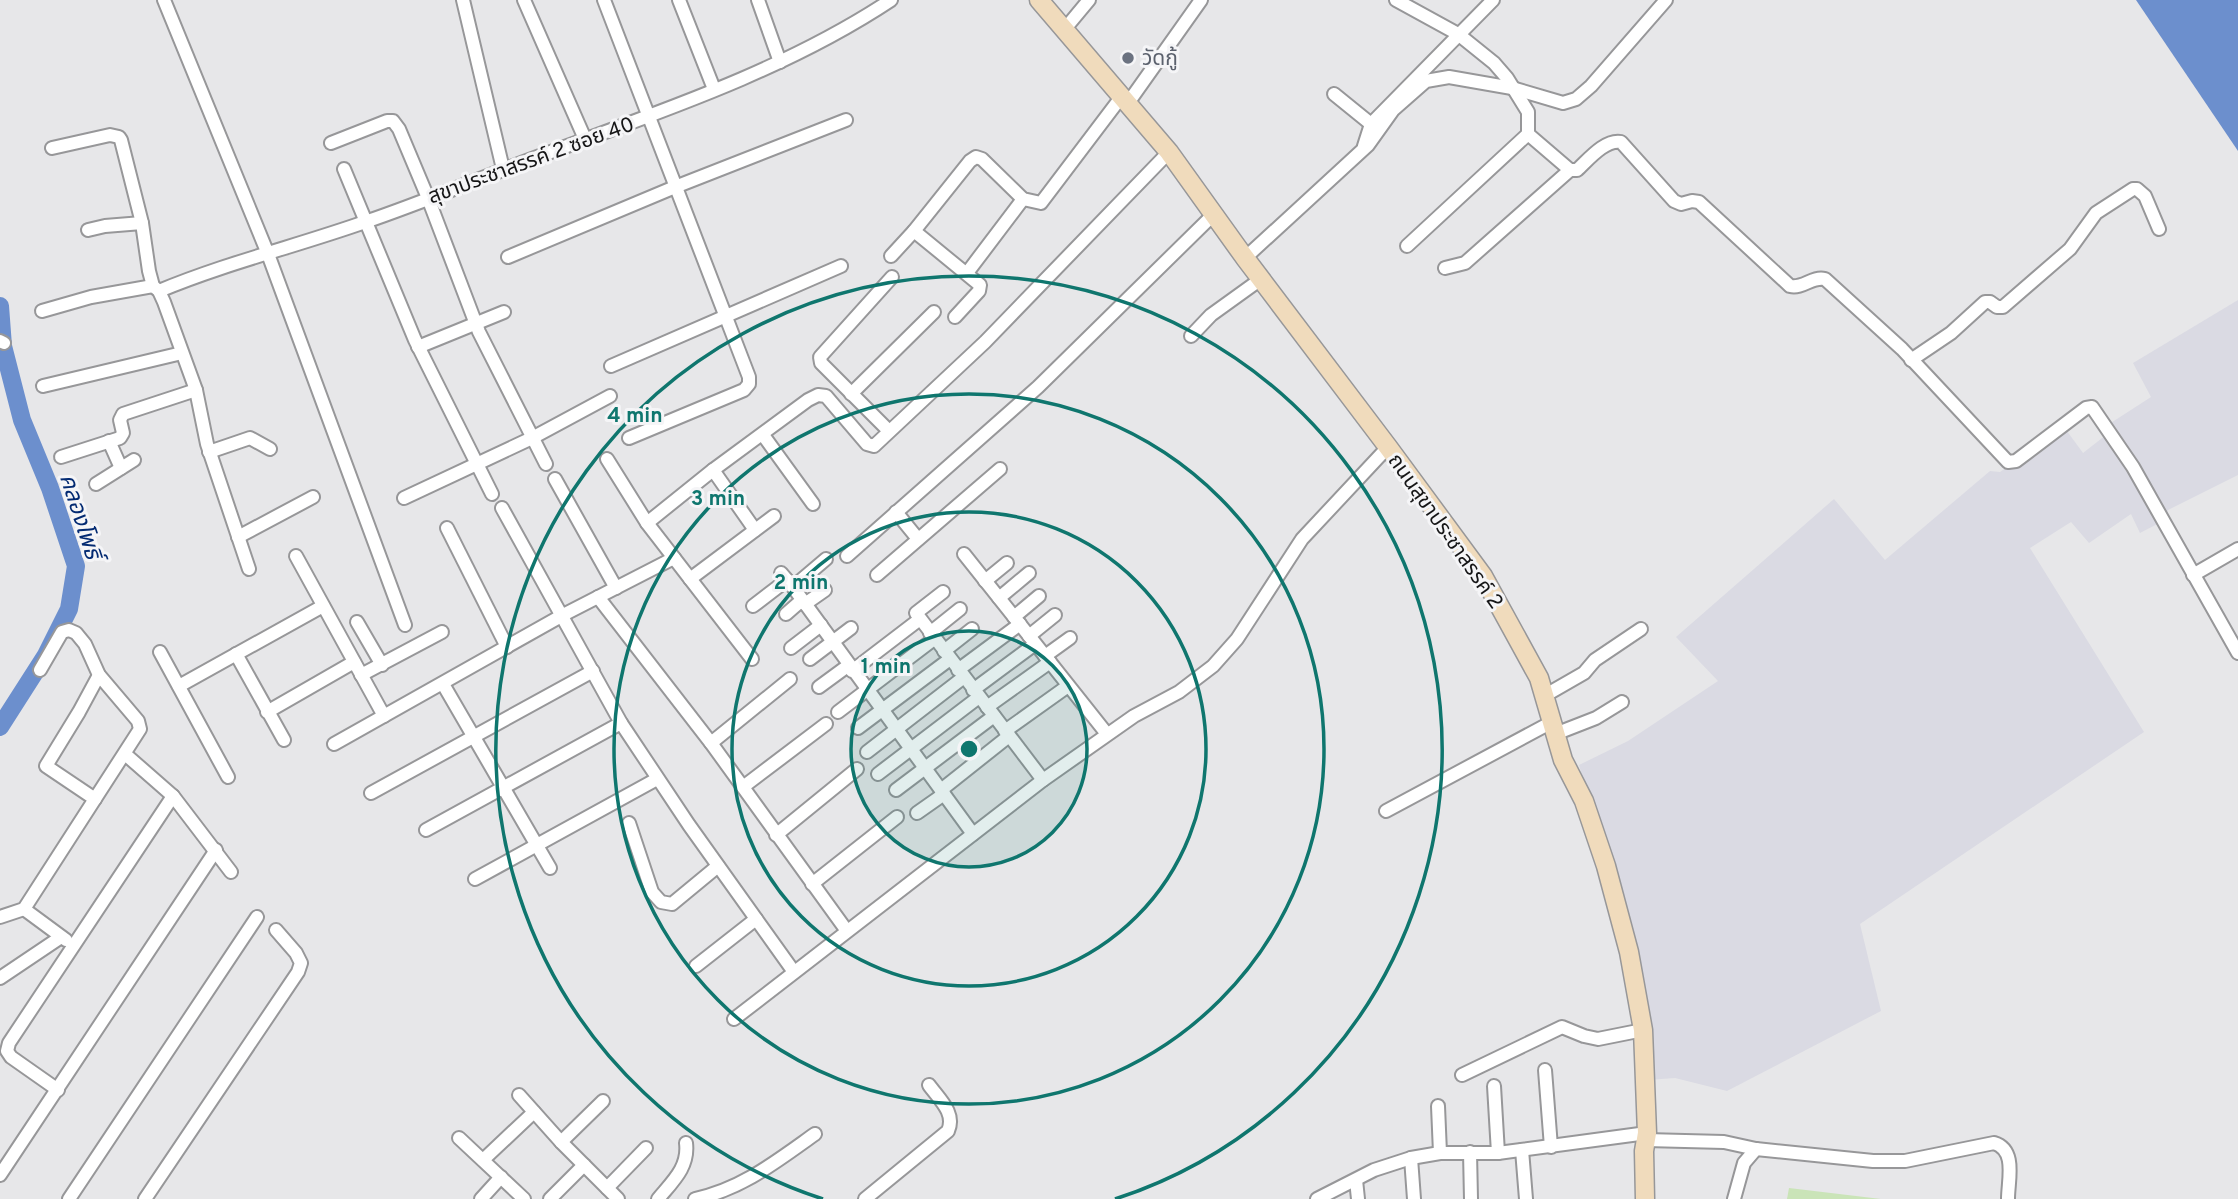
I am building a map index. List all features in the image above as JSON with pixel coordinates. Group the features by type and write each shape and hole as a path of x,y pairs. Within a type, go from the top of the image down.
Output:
{"street":[{"path":"164,0 268,254 405,625"},
{"path":"463,0 503,169"},
{"path":"524,0 585,139"},
{"path":"604,0 749,377 749,384 744,390 629,438"},
{"path":"679,0 714,89"},
{"path":"758,0 780,61"},
{"name":"สุขาประชาสรรค์ 2 ซอย 40","path":"42,311 91,297 156,288 367,222 714,89 848,28 891,0"},
{"name":"ถนนสุขาประชาสรรค์ 2","path":"1039,0 1169,152 1245,258 1388,447 1483,576 1539,678 1563,760 1584,801 1606,866 1629,952 1643,1030 1647,1136 1644,1151 1645,1199"},
{"path":"1064,30 1089,0"},
{"path":"891,256 976,157 982,159 1023,199 1041,203 1125,100 1201,0"},
{"path":"1396,0 1458,34 1494,63 1528,112 1528,134 1407,246"},
{"path":"1363,149 1371,124 1493,0"},
{"path":"1245,258 1363,149 1393,110 1426,81 1450,77 1512,88 1563,103 1576,99 1591,86 1667,0"},
{"path":"1334,94 1371,124"},
{"path":"508,257 675,187 846,120"},
{"path":"331,143 387,121 393,121 399,129 476,324 546,464"},
{"path":"1528,134 1570,170 1577,170 1607,144 1621,142 1674,201 1681,204 1699,202 1790,286 1796,288 1818,277 1825,279 1880,328 2008,462 2016,461 2086,408 2092,407 2133,467 2238,653"},
{"path":"52,148 110,135 119,137 142,223 149,271 196,390 209,452 249,569"},
{"path":"648,523 713,470 818,395 826,396 867,444 874,446 985,342 1169,152"},
{"path":"344,169 418,347 492,494"},
{"path":"1445,268 1465,263 1570,170"},
{"path":"1911,360 1951,333 1985,302 2003,307 2070,249 2096,213 2133,189 2145,196 2159,229"},
{"path":"967,274 1023,199"},
{"path":"846,556 1038,387 1214,214"},
{"path":"88,230 142,223"},
{"path":"914,231 980,285 979,292 955,317"},
{"path":"611,366 841,266"},
{"path":"889,431 821,363 820,357 892,277"},
{"path":"1191,336 1210,315 1261,279"},
{"path":"851,394 934,312"},
{"path":"418,347 503,313"},
{"path":"43,386 182,353"},
{"path":"61,457 122,436 120,420 123,414 196,390"},
{"path":"404,498 531,438 610,396"},
{"path":"763,435 813,504"},
{"path":"209,452 250,438 270,449"},
{"path":"109,441 121,468"},
{"path":"733,1019 1044,780 1134,716 1180,692 1213,666 1237,639 1302,539 1388,447"},
{"path":"607,459 648,523 752,659"},
{"path":"96,484 134,460"},
{"path":"877,575 1000,469"},
{"path":"713,470 755,530"},
{"path":"555,480 617,588"},
{"path":"238,537 313,497"},
{"path":"502,508 621,723 657,779 794,972"},
{"path":"896,512 918,539"},
{"path":"690,579 774,516"},
{"path":"447,527 508,647"},
{"path":"2193,575 2238,549"},
{"path":"964,554 1107,734"},
{"path":"296,556 384,716"},
{"path":"334,744 563,615 674,558"},
{"path":"753,606 787,580 826,559"},
{"path":"985,581 1007,563"},
{"path":"999,598 1029,573"},
{"path":"787,580 973,834"},
{"path":"786,614 825,590"},
{"path":"943,592 916,613 1044,780"},
{"path":"858,728 1017,621 1039,596"},
{"path":"598,597 711,743 847,931"},
{"path":"179,686 323,606"},
{"path":"838,712 932,636 960,609"},
{"path":"896,790 925,769 1055,615"},
{"path":"819,687 920,619"},
{"path":"357,622 382,664"},
{"path":"791,648 821,625"},
{"path":"810,659 851,628"},
{"path":"867,752 896,730 954,664 972,629"},
{"path":"1544,696 1584,673 1595,660 1641,629"},
{"path":"0,917 24,909 125,754 141,724 99,675 85,644 76,633 69,630 62,632 40,670"},
{"path":"361,676 442,632"},
{"path":"878,774 1047,659 1070,639"},
{"path":"160,652 228,777"},
{"path":"236,654 284,740"},
{"path":"267,712 354,662"},
{"path":"371,793 593,671"},
{"path":"95,799 46,766 99,675"},
{"path":"711,743 790,679"},
{"path":"443,684 550,868"},
{"path":"917,813 1007,734 1068,686"},
{"path":"1386,811 1553,728 1597,718 1622,702"},
{"path":"426,830 621,723"},
{"path":"743,787 826,724"},
{"path":"125,754 173,796 231,873"},
{"path":"776,835 857,769"},
{"path":"475,880 657,779"},
{"path":"58,1090 11,1057 7,1051 9,1043 173,796"},
{"path":"812,884 897,817"},
{"path":"629,823 652,892 661,902 672,904 718,866"},
{"path":"0,1175 216,850"},
{"path":"24,909 73,946"},
{"path":"69,1199 257,917"},
{"path":"696,966 756,919"},
{"path":"145,1199 298,972 301,963 296,953 276,930"},
{"path":"0,978 61,937"},
{"path":"1462,1074 1562,1027 1598,1039 1643,1030"},
{"path":"1545,1070 1551,1147"},
{"path":"865,1199 948,1131 951,1116 929,1085"},
{"path":"1494,1086 1498,1153"},
{"path":"519,1095 618,1199"},
{"path":"561,1142 603,1101"},
{"path":"1437,1106 1440,1153"},
{"path":"483,1160 534,1112"},
{"path":"695,1199 731,1189 754,1177 815,1134"},
{"path":"1317,1199 1390,1164 1411,1158 1440,1153 1498,1153 1647,1136 1724,1142 1756,1149 1873,1161 1905,1161 1994,1143 2001,1145 2009,1155 2008,1199"},
{"path":"459,1138 524,1199"},
{"path":"658,1199 685,1163 688,1155 686,1143"},
{"path":"607,1188 646,1148"},
{"path":"1734,1199 1744,1163 1756,1149"},
{"path":"1522,1150 1526,1199"},
{"path":"1470,1152 1471,1199"},
{"path":"1411,1158 1414,1199"},
{"path":"550,1199 584,1165"},
{"path":"481,1199 501,1177"},
{"path":"1356,1180 1358,1199"}],"shaded area":[{"path":"2238,300 2238,475 2168,510 2163,521 2140,533 2131,514 2089,543 2071,522 2030,548 2144,732 1860,924 1881,1011 1727,1091 1675,1078 1648,1080 1641,979 1579,765 1628,741 1718,681 1676,637 1834,499 1885,560 1990,471 2000,472 2064,427 2083,453 2106,435 2103,428 2151,397 2133,363"}],"green space":[{"path":"1789,1188 1881,1199 1787,1199"}],"water":[{"path":"2136,0 2238,0 2238,151"}],"waterway":[{"name":"คลองโพธิ์","path":"0,306 3,346 22,420 50,488 76,566 69,609 46,655 0,727"}],"place":[{"name":"วัดกู้","path":"1128,58"}]}
